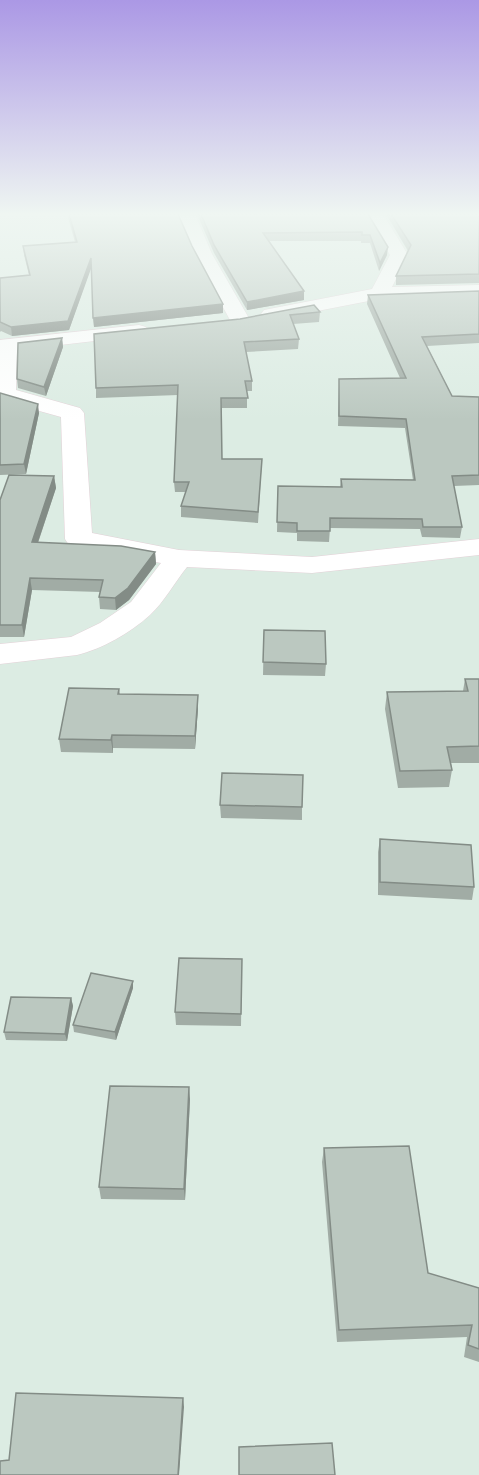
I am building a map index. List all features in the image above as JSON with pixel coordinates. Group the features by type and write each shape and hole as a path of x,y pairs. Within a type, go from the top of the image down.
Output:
{"street":[{"path":"219,283 240,320"},
{"path":"379,293 384,283"},
{"path":"217,322 240,320 379,293 479,291"},
{"path":"158,328 4,342 4,394 72,413 79,539 179,558 312,565 479,547"},
{"path":"0,654 76,646 111,629 141,608 179,558"}],"building":[{"path":"0,283 82,283 68,321 11,327 0,322"},
{"path":"92,283 212,283 223,304 93,318"},
{"path":"236,283 298,283 304,291 247,302"},
{"path":"479,291 479,334 422,337 452,396 479,397 479,475 452,476 462,527 423,527 422,519 330,518 330,531 297,531 297,523 277,522 278,486 342,487 341,479 415,480 406,419 339,416 339,379 406,378 368,295"},
{"path":"314,305 320,312 290,315 299,339 244,342 252,381 245,381 248,398 221,398 222,459 262,459 258,512 181,506 189,482 174,482 178,385 96,388 94,334 240,319"},
{"path":"62,338 44,387 17,379 18,343"},
{"path":"0,393 38,404 24,464 0,465"},
{"path":"9,475 54,476 32,542 121,546 155,552 128,588 115,598 99,597 103,580 30,578 22,625 0,625 0,500"},
{"path":"264,630 325,631 326,664 263,662"},
{"path":"465,679 479,679 479,746 447,747 452,770 400,771 387,692 468,691"},
{"path":"69,688 119,689 118,694 198,695 195,736 112,735 111,740 59,739"},
{"path":"222,773 303,775 302,807 220,805"},
{"path":"380,839 471,845 474,887 380,882"},
{"path":"179,958 242,959 241,1014 175,1012"},
{"path":"91,973 133,981 115,1032 73,1025"},
{"path":"11,997 71,998 65,1034 4,1032"},
{"path":"110,1086 189,1087 184,1189 99,1187"},
{"path":"409,1146 428,1273 479,1288 479,1349 468,1345 472,1325 339,1330 324,1148"},
{"path":"16,1393 183,1398 178,1475 0,1475 0,1461 9,1460"},
{"path":"332,1443 335,1475 239,1475 239,1447"}]}
